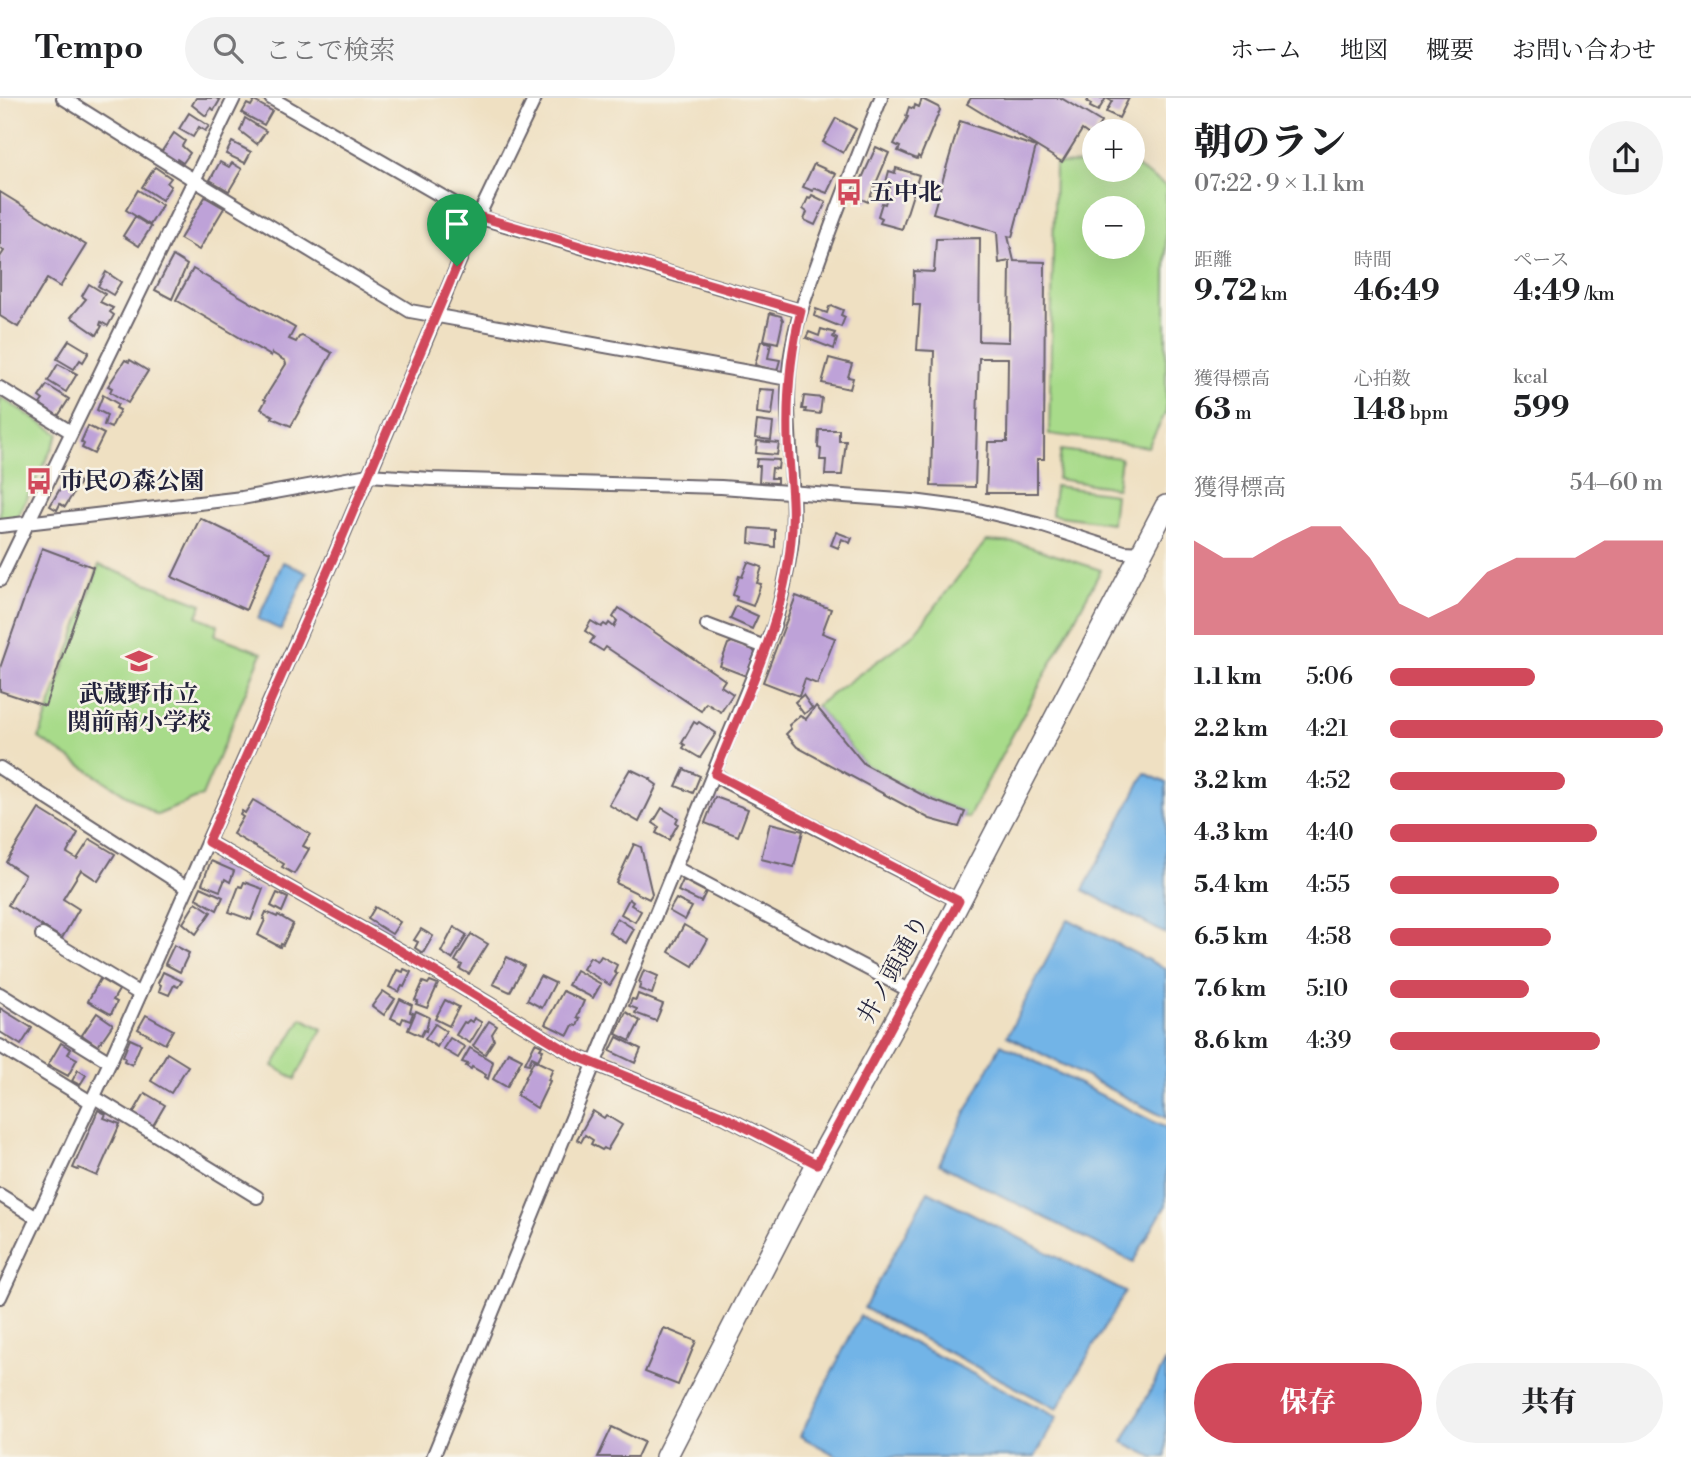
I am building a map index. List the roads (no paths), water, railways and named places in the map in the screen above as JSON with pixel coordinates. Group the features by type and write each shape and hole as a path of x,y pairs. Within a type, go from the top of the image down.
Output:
{"main road":[{"name":"井ノ頭通り","path":"666,1457 817,1164 912,992 1166,506"}],"street":[{"path":"64,98 410,311 789,379"},
{"path":"0,580 234,98"},
{"path":"271,98 478,216 801,311"},
{"path":"0,1297 110,1062 331,564 478,216 535,98"},
{"path":"433,1457 775,623 787,575 792,537 789,379 792,344 801,311 852,170 881,98"},
{"path":"0,388 71,432"},
{"path":"0,526 242,498 368,475 721,487 913,501 974,509 1037,524 1124,552 1142,553"},
{"path":"707,625 765,647"},
{"path":"1,770 187,888"},
{"path":"715,774 959,901"},
{"path":"208,842 401,951 592,1065 723,1116 817,1164"},
{"path":"676,868 912,992"},
{"path":"42,935 140,994"},
{"path":"0,994 110,1062"},
{"path":"0,1046 257,1197"},
{"path":"0,1195 37,1218"}],"water":[{"path":"283,562 307,573 281,630 258,619"},
{"path":"1145,773 1166,783 1166,934 1083,890"},
{"path":"1068,919 1166,969 1166,1118 1007,1036"},
{"path":"1001,1044 1166,1128 1166,1205 1133,1262 939,1164"},
{"path":"928,1191 1125,1292 1057,1409 864,1308"},
{"path":"860,1316 1057,1417 1035,1457 839,1457 800,1436"},
{"path":"1166,1361 1166,1457 1153,1457 1123,1442"}],"place":[{"name":"五中北","path":"849,192"},
{"name":"市民の森公園","path":"39,481"},
{"name":"武蔵野市立 関前南小学校","path":"139,661"}]}
